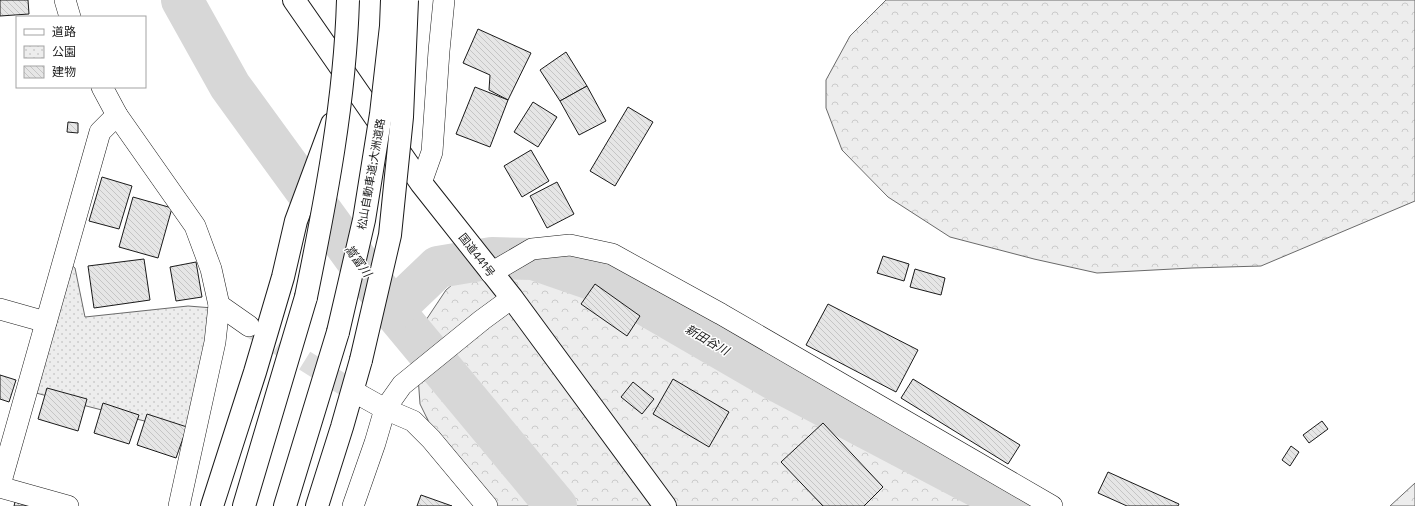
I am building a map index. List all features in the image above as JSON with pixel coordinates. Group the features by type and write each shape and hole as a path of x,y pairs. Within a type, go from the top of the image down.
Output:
{"highway":[{"name":"国道441号","path":"294,0 421,183 512,298 665,506"},
{"path":"244,506 306,297 327,192 339,105 348,0"},
{"name":"松山自動車道;大洲道路","path":"285,506 338,332 364,220 377,137 391,26 392,0"},
{"path":"316,506 342,427 360,360 390,234 402,117 408,0"},
{"path":"212,506 255,372 283,277 296,221 339,105"}],"street":[{"path":"65,0 70,16"},
{"path":"421,183 432,152 444,0"},
{"path":"103,88 117,115 195,226 211,269 220,305 215,342 179,506"},
{"path":"68,506 0,486 100,132 117,115"},
{"path":"491,273 532,249 570,245 612,254 728,318 1052,506"},
{"path":"352,506 375,443 385,408 402,385 482,320 512,298"},
{"path":"220,305 248,326"},
{"path":"0,309 46,322"},
{"path":"360,395 413,421 431,439 487,506"}],"green space":[{"path":"886,0 1415,0 1415,201 1261,266 1097,273 1034,259 950,237 888,197 842,150 826,108 826,80 850,36"},
{"path":"573,241 929,438 1027,506 497,506 447,459 420,404 416,348 422,326 446,290 478,263 524,242"},
{"path":"64,259 75,268 85,317 188,306 213,308 187,432 36,393"},
{"path":"1415,483 1415,506 1390,506"}],"building":[{"path":"0,0 28,0 29,14 0,16"},
{"path":"478,29 531,53 508,100 489,90 490,75 463,63"},
{"path":"566,52 587,86 560,101 540,70"},
{"path":"587,86 606,121 579,135 560,101"},
{"path":"475,87 508,100 490,147 456,134"},
{"path":"533,102 557,117 538,147 514,132"},
{"path":"628,107 653,122 615,186 590,171"},
{"path":"68,122 78,123 78,133 67,132"},
{"path":"531,150 549,181 522,197 504,166"},
{"path":"102,177 132,186 119,229 89,221"},
{"path":"557,182 574,214 547,228 530,196"},
{"path":"133,197 172,208 158,258 119,247"},
{"path":"883,256 909,264 904,281 877,273"},
{"path":"144,259 150,300 94,308 88,266"},
{"path":"196,262 202,297 176,301 170,267"},
{"path":"915,269 945,278 941,295 910,287"},
{"path":"595,284 640,316 627,336 581,304"},
{"path":"828,304 918,350 896,392 806,345"},
{"path":"0,375 16,380 9,402 0,399"},
{"path":"673,379 729,412 709,447 653,414"},
{"path":"913,379 1020,445 1008,464 901,398"},
{"path":"633,382 654,399 642,414 621,397"},
{"path":"47,388 87,399 78,431 38,419"},
{"path":"103,403 139,415 129,444 94,433"},
{"path":"147,414 187,427 176,458 137,445"},
{"path":"1322,421 1328,429 1309,443 1303,435"},
{"path":"823,423 883,487 864,506 823,506 781,462"},
{"path":"1291,446 1299,452 1290,466 1282,460"},
{"path":"1108,472 1179,504 1178,506 1127,506 1098,493"},
{"path":"421,495 452,506 417,506"},
{"path":"15,502 28,506 14,506"}],"waterway":[{"name":"嵩富川","path":"182,0 230,86 393,310 556,506"},
{"name":"新田谷川","path":"393,310 438,267 492,258 533,259 617,288 781,383 1015,506"}],"tunnel":[{"path":"252,328 360,395"}]}
